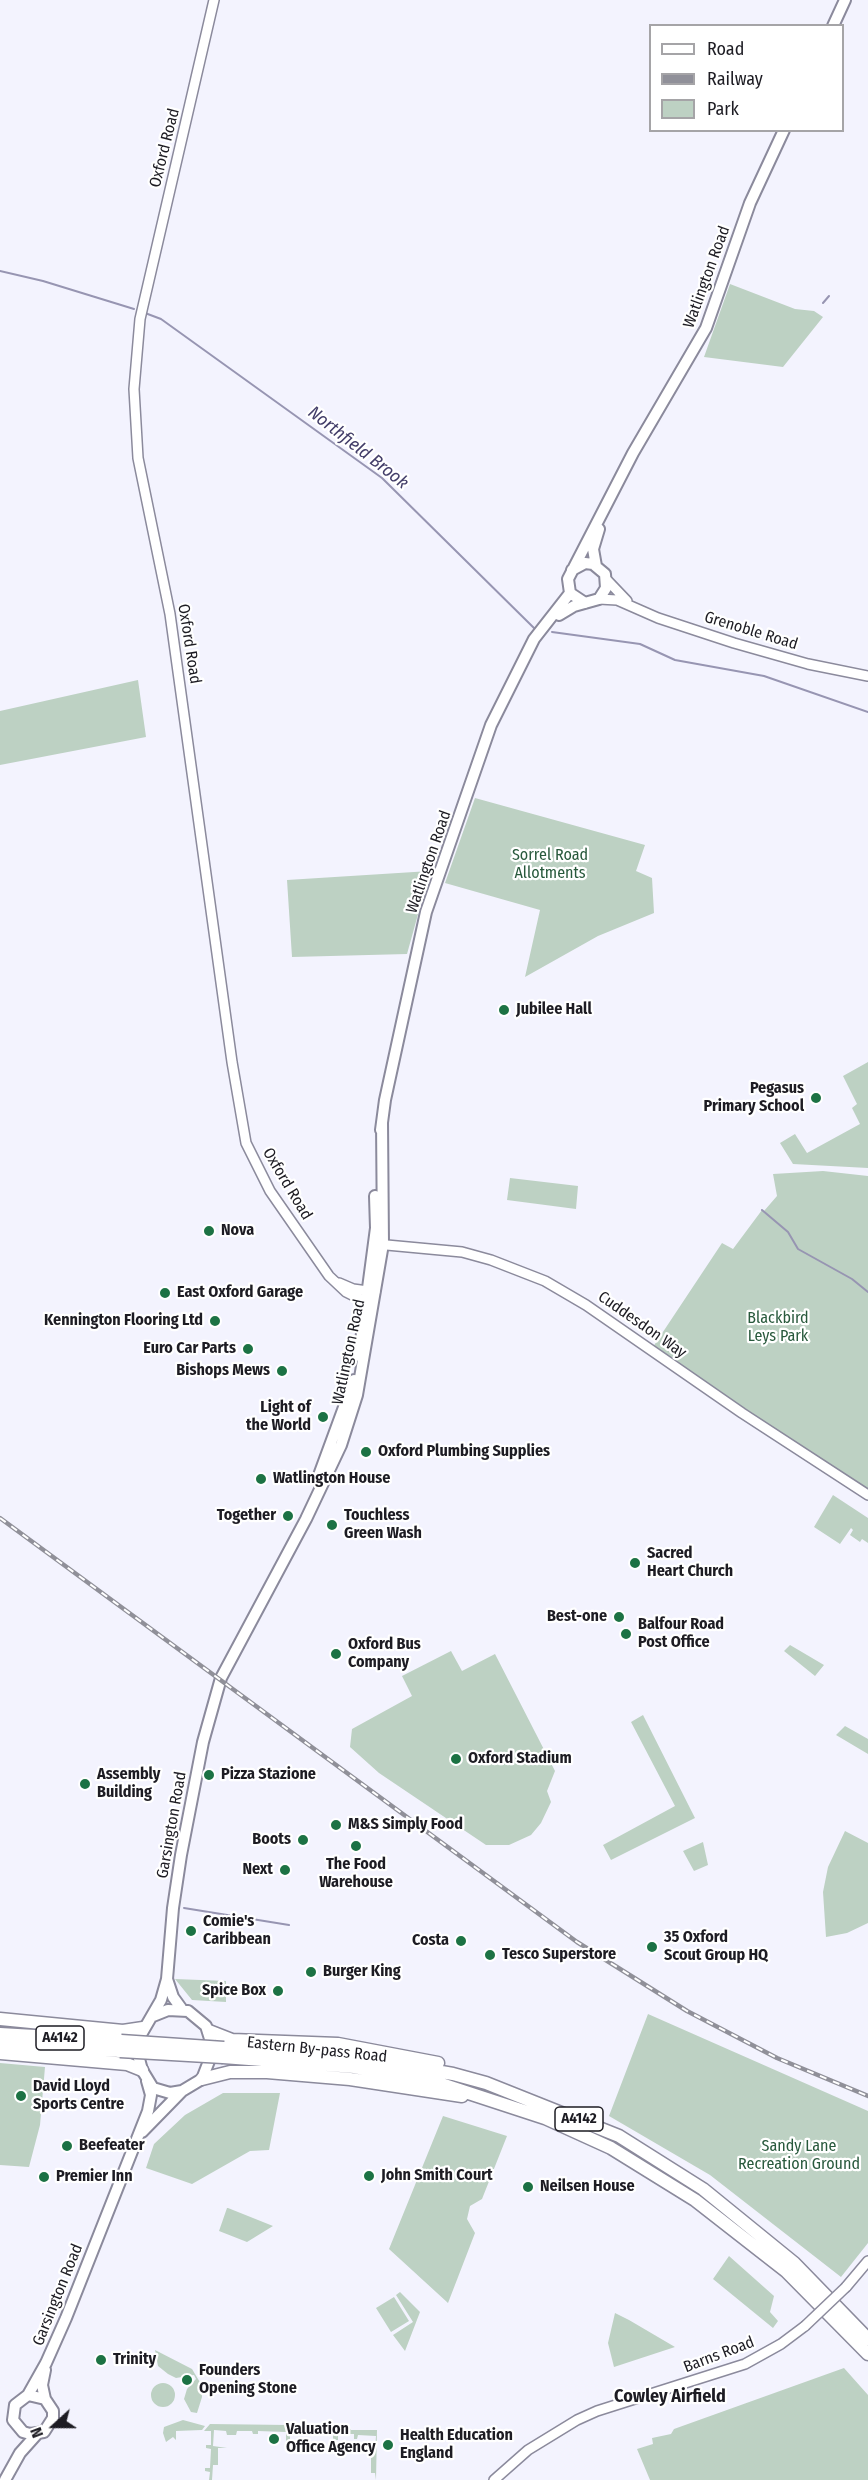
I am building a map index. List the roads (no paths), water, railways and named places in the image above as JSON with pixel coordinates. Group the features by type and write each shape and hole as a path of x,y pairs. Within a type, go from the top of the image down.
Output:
{"highway":[{"path":"0,2019 123,2031 143,2028"},
{"path":"209,2031 232,2040 338,2044 381,2051 471,2072 486,2083"},
{"name":"Eastern By-pass Road","path":"0,2034 120,2046"},
{"name":"Eastern By-pass Road","path":"0,2043 354,2057 423,2068 486,2083 619,2136 703,2189 794,2263 868,2339"},
{"name":"Eastern By-pass Road","path":"223,2052 354,2067 435,2082 481,2095 545,2118 611,2148 695,2200 786,2271 868,2354"},
{"path":"0,2053 126,2064 144,2075"},
{"path":"202,2079 230,2072 267,2072 350,2079 469,2097 481,2095"}],"main road":[{"path":"834,24 845,0"},
{"name":"Watlington Road","path":"572,571 644,434 706,328 750,203 783,132"},
{"name":"Watlington Road","path":"596,566 593,549 614,492"},
{"path":"585,563 596,566 606,579 606,588 599,599 585,603 570,593 568,579 572,571 585,563"},
{"name":"Watlington Road","path":"221,1678 294,1540 350,1393 370,1304 378,1244 382,1122 417,951 436,880 495,715 523,659 544,626 570,593"},
{"name":"Watlington Road","path":"544,626 565,611 585,603"},
{"name":"Garsington Road","path":"167,1979 172,1918 183,1844 203,1742 221,1678"},
{"path":"136,2139 182,2091 202,2079 209,2061 211,2042 209,2031 198,2016 181,2008 173,1997 167,1979"},
{"path":"167,1979 153,2016 143,2028 138,2055 144,2075 161,2092 182,2091"},
{"path":"153,2016 181,2008"},
{"name":"Garsington Road","path":"46,2363 148,2111 151,2095 144,2075"},
{"path":"37,2434 23,2432 13,2420 12,2412 15,2404 28,2395 46,2363"},
{"path":"5,2480 20,2452 37,2434 50,2426 53,2418 53,2411 45,2398 42,2385 46,2363"},
{"path":"28,2395 45,2398"},
{"path":"20,2452 23,2432"}],"street":[{"name":"Oxford Road","path":"214,0 140,320 134,389 135,434 173,636 233,1072 246,1143 270,1191 338,1287 370,1304"},
{"name":"Grenoble Road","path":"606,579 629,604"},
{"name":"Grenoble Road","path":"599,599 617,600 658,618 734,643 808,664 868,676"},
{"name":"Cuddesdon Way","path":"378,1244 462,1252 491,1260 550,1284 586,1305 742,1413 868,1494"},
{"name":"Oxford Road","path":"330,1276 353,1289 372,1292"},
{"name":"Barns Road","path":"494,2480 528,2450 577,2420 633,2399 730,2370 762,2355 805,2326 846,2287 868,2261"}],"waterway":[{"name":"Northfield Brook","path":"0,271 43,281 134,309"},
{"path":"823,303 829,296"},
{"name":"Northfield Brook","path":"145,313 161,319 382,478 535,629"},
{"name":"Northfield Brook","path":"552,632 640,644 675,660 764,676 868,712"},
{"path":"762,1210 788,1232 798,1249 852,1279 868,1292"},
{"path":"184,1908 289,1925"}],"railway":[{"path":"0,1518 577,1942 687,2011 777,2058 868,2096"}],"place":[{"name":"Jubilee Hall","path":"504,1010"},
{"name":"Pegasus Primary School","path":"816,1098"},
{"name":"Nova","path":"209,1231"},
{"name":"East Oxford Garage","path":"165,1293"},
{"name":"Kennington Flooring Ltd","path":"215,1321"},
{"name":"Euro Car Parts","path":"248,1349"},
{"name":"Bishops Mews","path":"282,1371"},
{"name":"Light of the World","path":"323,1417"},
{"name":"Oxford Plumbing Supplies","path":"366,1452"},
{"name":"Watlington House","path":"261,1479"},
{"name":"Together","path":"288,1516"},
{"name":"Touchless Green Wash","path":"332,1525"},
{"name":"Sacred Heart Church","path":"635,1563"},
{"name":"Best-one","path":"619,1617"},
{"name":"Balfour Road Post Office","path":"626,1634"},
{"name":"Oxford Bus Company","path":"336,1654"},
{"name":"Oxford Stadium","path":"456,1759"},
{"name":"Pizza Stazione","path":"209,1775"},
{"name":"Assembly Building","path":"85,1784"},
{"name":"M&S Simply Food","path":"336,1825"},
{"name":"Boots","path":"303,1840"},
{"name":"The Food Warehouse","path":"356,1846"},
{"name":"Next","path":"285,1870"},
{"name":"Comie's Caribbean","path":"191,1931"},
{"name":"Costa","path":"461,1941"},
{"name":"35 Oxford Scout Group HQ","path":"652,1947"},
{"name":"Tesco Superstore","path":"490,1955"},
{"name":"Burger King","path":"311,1972"},
{"name":"Spice Box","path":"278,1991"},
{"name":"David Lloyd Sports Centre","path":"21,2096"},
{"name":"Beefeater","path":"67,2146"},
{"name":"John Smith Court","path":"369,2176"},
{"name":"Premier Inn","path":"44,2177"},
{"name":"Neilsen House","path":"528,2187"},
{"name":"Trinity","path":"101,2360"},
{"name":"Founders Opening Stone","path":"187,2380"},
{"name":"Valuation Office Agency","path":"274,2439"},
{"name":"Health Education England","path":"388,2445"}],"district":[{"name":"Cowley Airfield","path":"670,2397"}],"park label":[{"name":"Sorrel Road Allotments","path":"550,865"},
{"name":"Blackbird Leys Park","path":"778,1328"},
{"name":"Sandy Lane Recreation Ground","path":"799,2156"}]}
